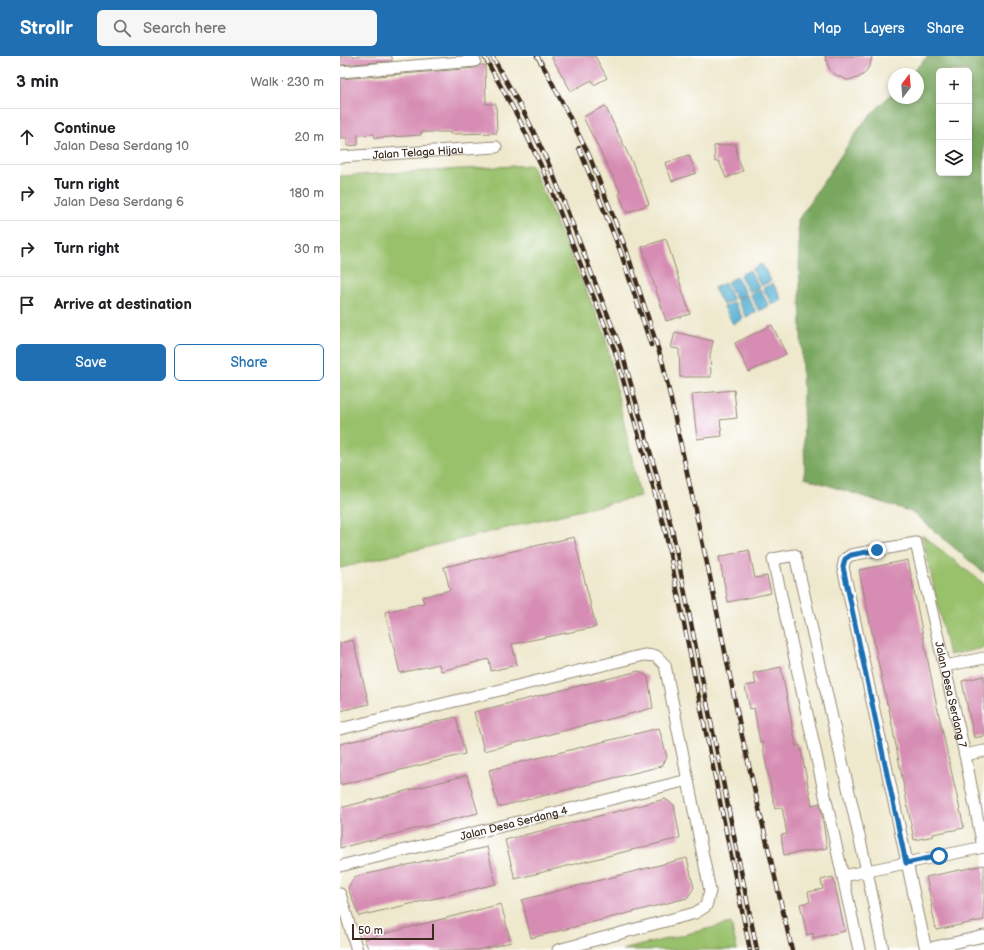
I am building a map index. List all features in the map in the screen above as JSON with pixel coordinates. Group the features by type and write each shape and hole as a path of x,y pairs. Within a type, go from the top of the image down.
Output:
{"street":[{"path":"340,72 475,62"},
{"name":"Jalan Telaga Hijau","path":"340,157 496,147"},
{"name":"Jalan Desa Serdang 7","path":"910,862 843,567 845,559 851,555 916,543 965,755 984,847"},
{"path":"859,950 773,559 795,555 867,871 883,950"},
{"path":"340,729 644,655 656,656 665,665 710,891 706,906 695,914 558,950"},
{"path":"945,666 984,658"},
{"path":"965,755 984,751"},
{"name":"Jalan Desa Serdang 4","path":"340,866 688,780"},
{"path":"842,876 984,847"},
{"path":"910,862 926,949 984,936"},
{"path":"340,894 357,950"}],"green space":[{"path":"928,56 984,56 984,573 912,512 805,478 798,220 862,124 888,97 888,104 924,104 924,68 916,68"},
{"path":"531,165 604,332 640,496 340,568 340,176"},
{"path":"922,535 984,584 984,648 949,655"},
{"path":"731,923 737,950 622,950"}],"water":[{"path":"762,264 771,281 761,286 752,269"},
{"path":"750,270 759,287 749,292 740,275"},
{"path":"737,277 746,294 736,299 727,282"},
{"path":"725,283 733,300 723,305 714,288"},
{"path":"773,283 782,300 772,305 763,288"},
{"path":"760,289 769,306 759,311 750,294"},
{"path":"747,295 756,312 746,317 737,300"},
{"path":"734,302 743,319 733,324 724,307"}],"building":[{"path":"340,56 392,56 392,61 340,65"},
{"path":"551,56 595,56 607,78 594,85 592,80 571,91"},
{"path":"825,56 872,56 870,65 864,74 858,78 847,80 831,71"},
{"path":"480,65 485,65 486,104 496,104 497,133 450,134 450,132 421,132 421,135 375,138 374,134 358,135 358,145 347,146 347,138 340,138 340,79 476,68"},
{"path":"605,106 639,177 649,204 627,213 619,194 621,193 583,117"},
{"path":"736,144 737,157 743,171 726,178 719,161 715,162 714,146"},
{"path":"689,155 696,173 672,181 665,163"},
{"path":"666,239 690,314 666,321 642,247"},
{"path":"772,325 786,354 749,372 735,343"},
{"path":"675,332 713,341 710,355 711,377 680,377 679,349 671,348"},
{"path":"734,390 737,418 720,420 722,436 697,439 692,394"},
{"path":"574,537 596,627 512,644 517,665 491,671 489,659 441,671 439,664 400,673 385,612 424,603 422,597 450,590 444,567"},
{"path":"749,550 755,578 767,576 771,593 728,602 719,557"},
{"path":"908,560 936,702 964,828 933,834 934,836 914,840 888,704 859,570"},
{"path":"353,640 369,704 340,711 340,643"},
{"path":"781,667 796,746 800,745 812,805 820,803 827,848 784,855 781,835 787,834 782,807 775,809 754,708 750,709 745,686 756,684 753,673"},
{"path":"639,671 648,677 653,708 484,751 474,712"},
{"path":"984,676 984,736 974,738 962,681"},
{"path":"456,717 465,754 340,785 340,744"},
{"path":"659,728 667,757 662,766 498,807 489,770"},
{"path":"467,775 478,813 340,848 340,808"},
{"path":"665,799 674,805 680,838 515,879 505,840"},
{"path":"487,847 496,884 359,916 348,888 354,877"},
{"path":"687,858 694,888 687,898 531,938 522,900"},
{"path":"984,865 984,920 936,930 926,877"},
{"path":"833,877 845,931 813,938 813,933 807,935 800,904 810,902 808,892 823,889 821,880"},
{"path":"501,904 511,942 478,950 369,950 364,939"}],"railway":[{"path":"484,56 519,119 544,172 615,351 665,530 750,950"},
{"path":"492,56 526,116 551,169 621,349 672,529 757,950"},
{"path":"537,56 589,155 626,249 663,364 710,577 742,736 792,950"},
{"path":"579,148 621,253 651,345"}],"route":[{"path":"877,550 851,555 845,559 843,567 906,863 939,856"}]}
